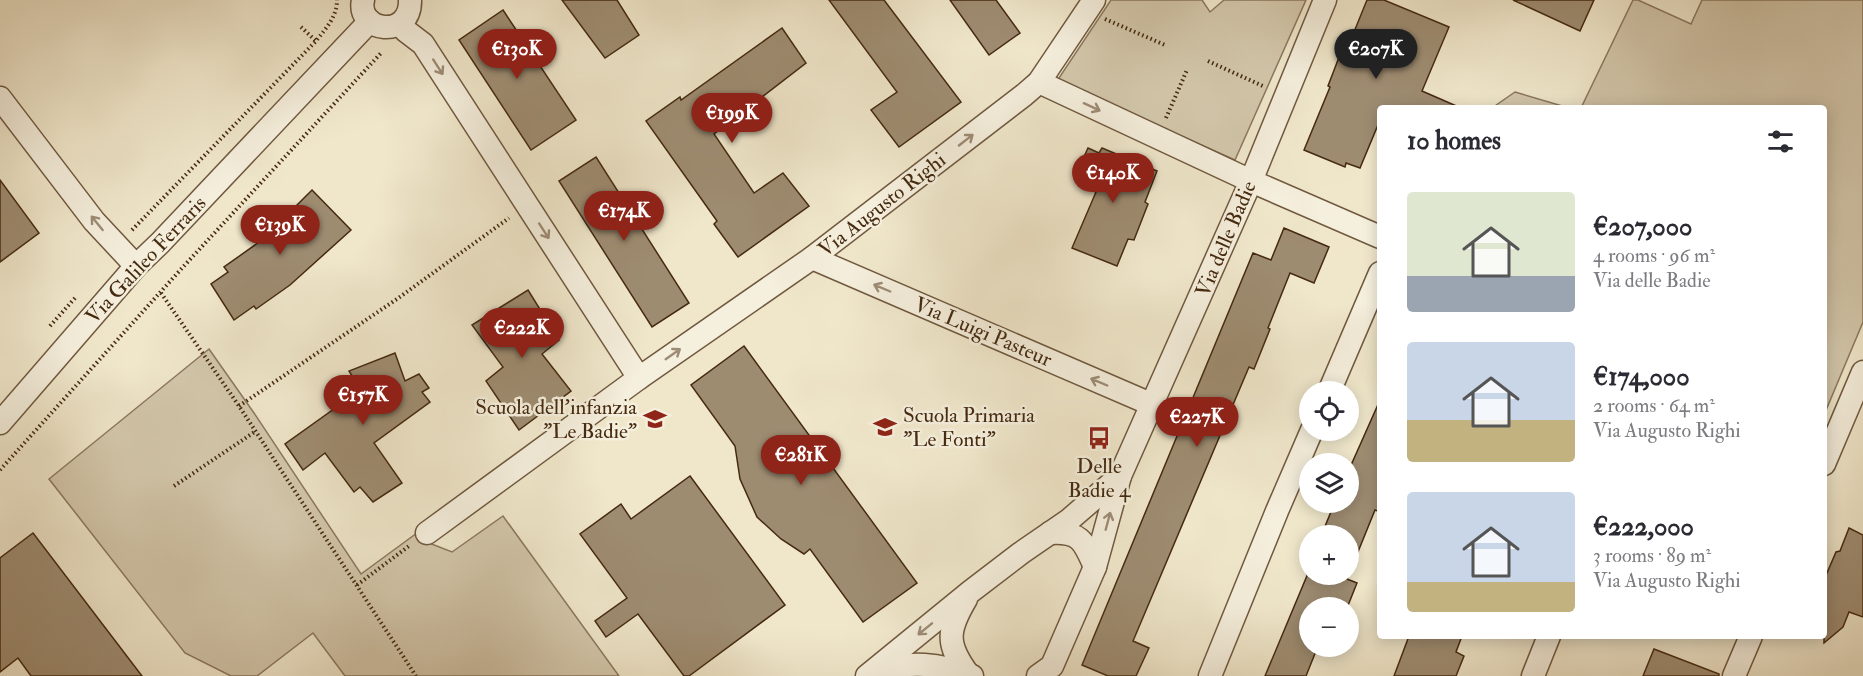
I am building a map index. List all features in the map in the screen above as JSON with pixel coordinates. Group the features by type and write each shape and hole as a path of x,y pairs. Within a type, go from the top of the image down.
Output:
{"street":[{"path":"410,0 406,18 400,24 423,44 639,378"},
{"name":"Via delle Badie","path":"1047,673 1095,567 1120,476 1251,181 1325,0"},
{"name":"Via Augusto Righi","path":"427,533 639,378 812,258 1024,96 1039,82 1090,5"},
{"name":"Via Galileo Ferraris","path":"0,423 136,266 184,218 367,11 384,28 400,24"},
{"path":"1039,82 1251,181 1377,236"},
{"path":"0,98 94,221 136,266"},
{"name":"Via Luigi Pasteur","path":"812,258 1153,405"},
{"path":"1334,381 1377,280"},
{"path":"1827,457 1863,372"},
{"path":"1210,676 1307,441"},
{"name":"Via delle Badie","path":"970,675 944,668 910,664 867,676 970,592 1069,520 1120,476"},
{"path":"1050,533 1073,536 1084,542 1095,567"},
{"name":"Via delle Badie","path":"970,592 953,624 951,640 957,658 970,675"},
{"path":"1533,676 1548,639"},
{"path":"1734,676 1750,639"}],"path":[{"path":"118,248 130,232 316,41 332,20 337,0"},
{"path":"1090,5 1165,45"},
{"path":"0,470 183,267 382,52"},
{"path":"1208,61 1266,87"},
{"path":"1162,126 1187,70"},
{"path":"239,406 397,299 515,214"},
{"path":"161,293 256,431 416,676"},
{"path":"48,328 76,296"},
{"path":"174,486 256,431"},
{"path":"357,585 427,533"}],"shaded area":[{"path":"1111,0 1202,0 1210,12 1224,0 1306,0 1235,160 1057,81"},
{"path":"1633,0 1638,0 1691,24 1702,0 1863,0 1863,322 1827,408 1827,105 1582,105"},
{"path":"1515,92 1559,105 1496,105"},
{"path":"209,349 361,574 417,533 424,541 452,552 503,516 619,676 345,676 313,633 257,676 231,676 185,653 49,479"}],"building":[{"path":"562,0 617,0 639,35 605,58"},
{"path":"829,0 884,0 961,102 899,147 871,110 897,92"},
{"path":"950,0 996,0 1020,33 989,55"},
{"path":"1367,0 1384,0 1449,27 1422,91 1454,105 1377,105 1377,127 1360,168 1346,163 1345,167 1304,150 1330,87 1328,86 1341,52 1345,54"},
{"path":"1513,0 1594,0 1580,31"},
{"path":"503,10 576,120 531,150 459,40"},
{"path":"782,28 806,63 714,134 754,193 783,173 809,206 738,257 714,224 717,221 646,121 680,97 681,100"},
{"path":"1088,148 1099,153 1102,148 1157,171 1145,202 1148,204 1134,240 1128,239 1117,266 1072,248 1096,192 1081,186 1086,173 1078,170"},
{"path":"596,157 689,303 652,327 559,181"},
{"path":"0,180 39,233 0,262"},
{"path":"312,190 351,230 290,285 256,309 254,306 234,320 211,284 228,272 224,267 262,240"},
{"path":"1284,228 1329,247 1314,283 1290,273 1254,369 1249,367 1133,641 1149,648 1136,676 1108,676 1082,665 1253,253 1271,260"},
{"path":"528,290 559,340 542,354 571,391 519,430 486,381 503,367 472,325"},
{"path":"744,346 917,583 863,622 810,549 804,554 781,539 757,517 740,479 735,446 691,385"},
{"path":"395,353 405,381 419,374 429,388 422,392 430,402 374,443 402,483 373,502 360,487 354,492 325,453 303,470 285,444 345,401 339,390 354,379 349,371"},
{"path":"1377,407 1377,511 1375,510 1359,549 1359,525 1326,525 1330,513 1359,513 1359,453 1356,453"},
{"path":"690,476 785,605 689,676 684,676 638,614 606,637 595,621 627,598 580,534 621,504 631,519"},
{"path":"1849,528 1863,535 1863,617 1849,612 1843,627 1824,643 1824,639 1827,639 1827,573 1836,552 1840,551"},
{"path":"33,533 142,676 31,676 18,658 0,672 0,558"},
{"path":"1303,585 1356,585 1351,597 1299,597 1299,657 1314,657 1306,676 1265,676"},
{"path":"1408,639 1461,639 1456,652 1464,656 1456,676 1394,676"},
{"path":"1654,649 1719,674 1719,676 1643,676"}],"place":[{"name":"Scuola dell'infanzia \"Le Badie\"","path":"655,419"},
{"name":"Scuola Primaria \"Le Fonti\"","path":"885,427"},
{"name":"Delle Badie 4","path":"1099,438"}]}
